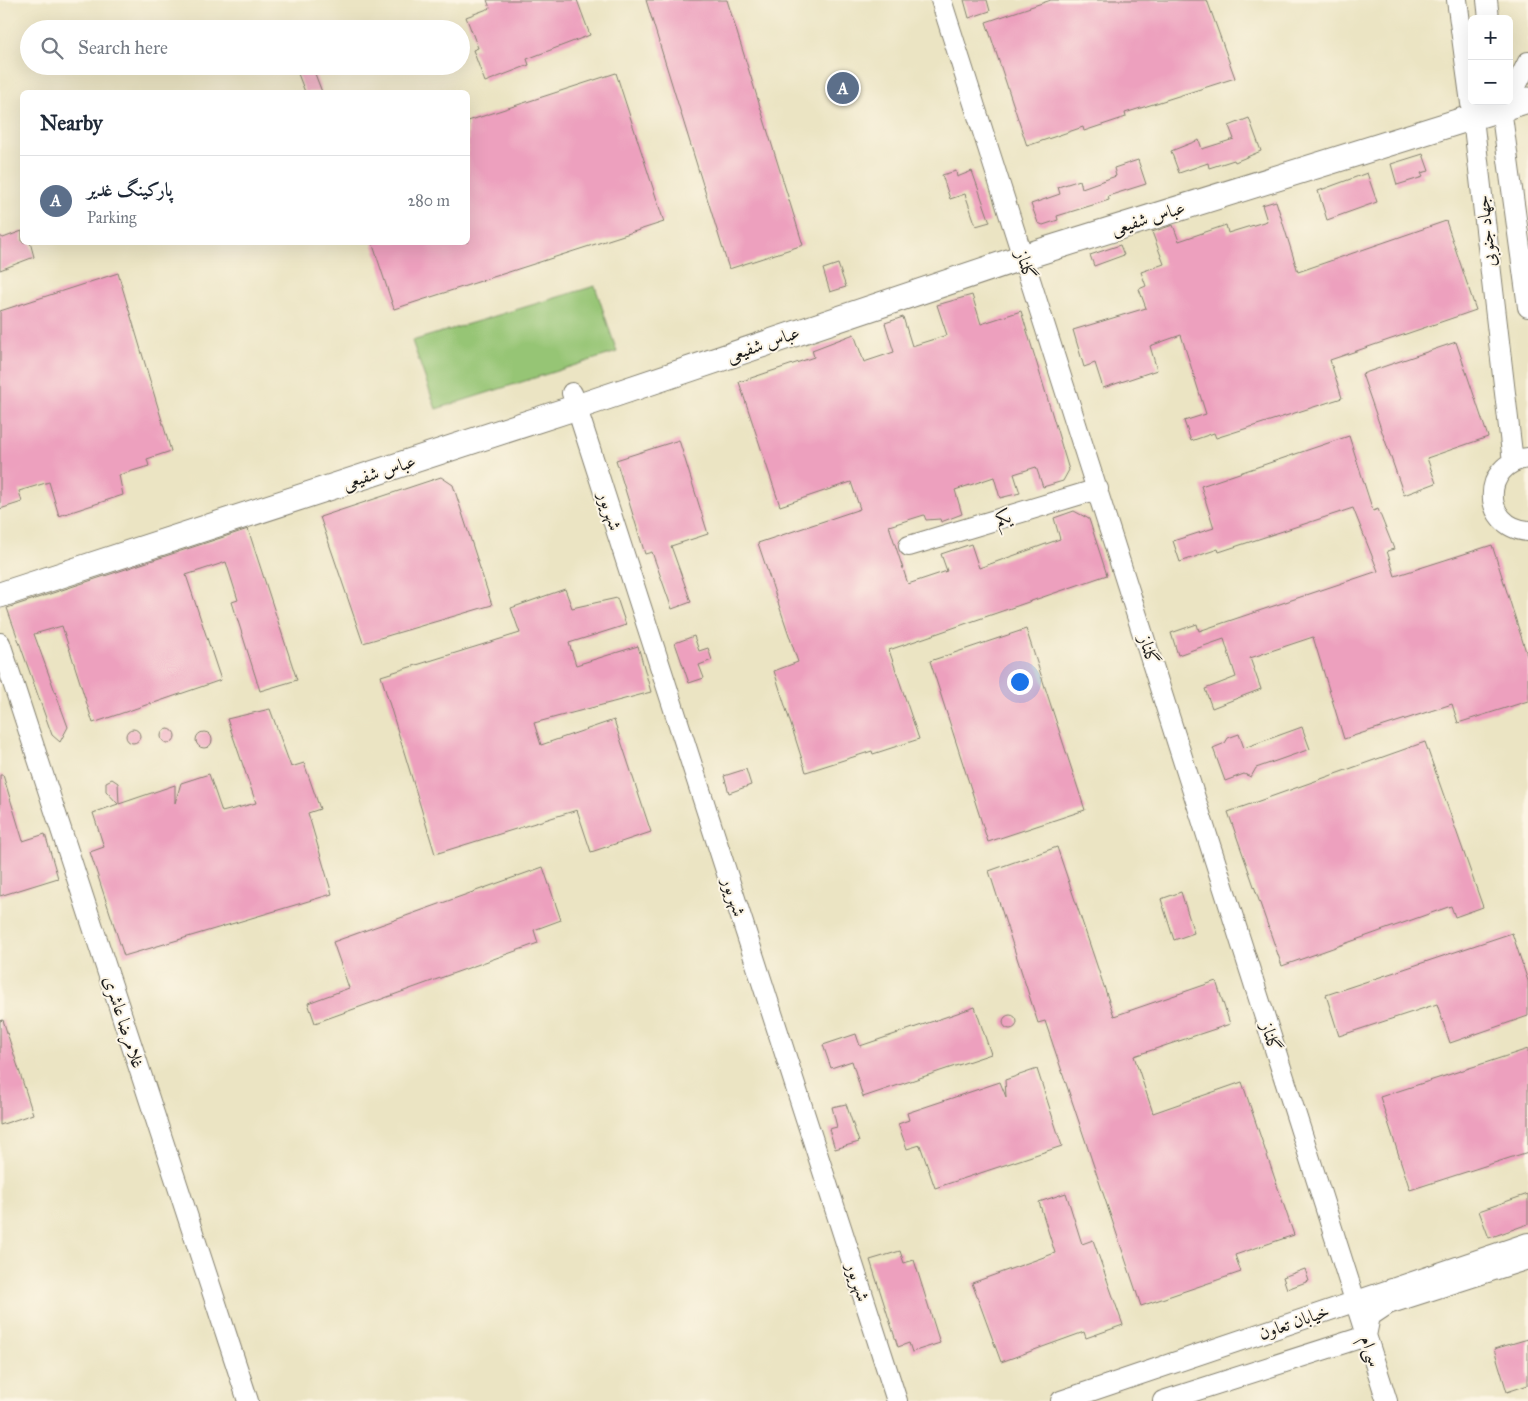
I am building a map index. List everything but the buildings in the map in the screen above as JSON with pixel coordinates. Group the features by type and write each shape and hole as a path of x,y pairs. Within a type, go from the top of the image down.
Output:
{"main road":[{"name":"عباس شفیعی","path":"0,596 574,400 1021,251 1221,186 1484,105"},
{"name":"عباس شفیعی","path":"0,580 574,400"}],"street":[{"name":"گلناز","path":"941,0 1098,489 1354,1302"},
{"name":"جهاد جنوبی","path":"1457,0 1483,60"},
{"path":"1487,0 1489,15"},
{"path":"1513,82 1528,62"},
{"name":"جهاد جنوبی","path":"1500,105 1520,460"},
{"name":"جهاد جنوبی","path":"1501,105 1528,307"},
{"name":"شهریور","path":"574,400 896,1401"},
{"path":"1520,460 1498,476 1492,494 1494,504 1504,521 1512,526 1528,531"},
{"name":"یکم","path":"908,546 1098,489"},
{"name":"غلامرضا عاشری","path":"0,643 248,1401"},
{"name":"خیابان تعاون","path":"1061,1401 1528,1243"},
{"path":"1366,1336 1370,1316 1388,1304 1528,1259"},
{"name":"سی‌ام","path":"1354,1302 1387,1401"},
{"name":"خیابان تعاون","path":"1163,1401 1366,1336"}],"green space":[{"path":"595,286 617,352 436,409 412,341"}],"place":[{"name":"پارکینگ غدیر","path":"843,88"}]}
